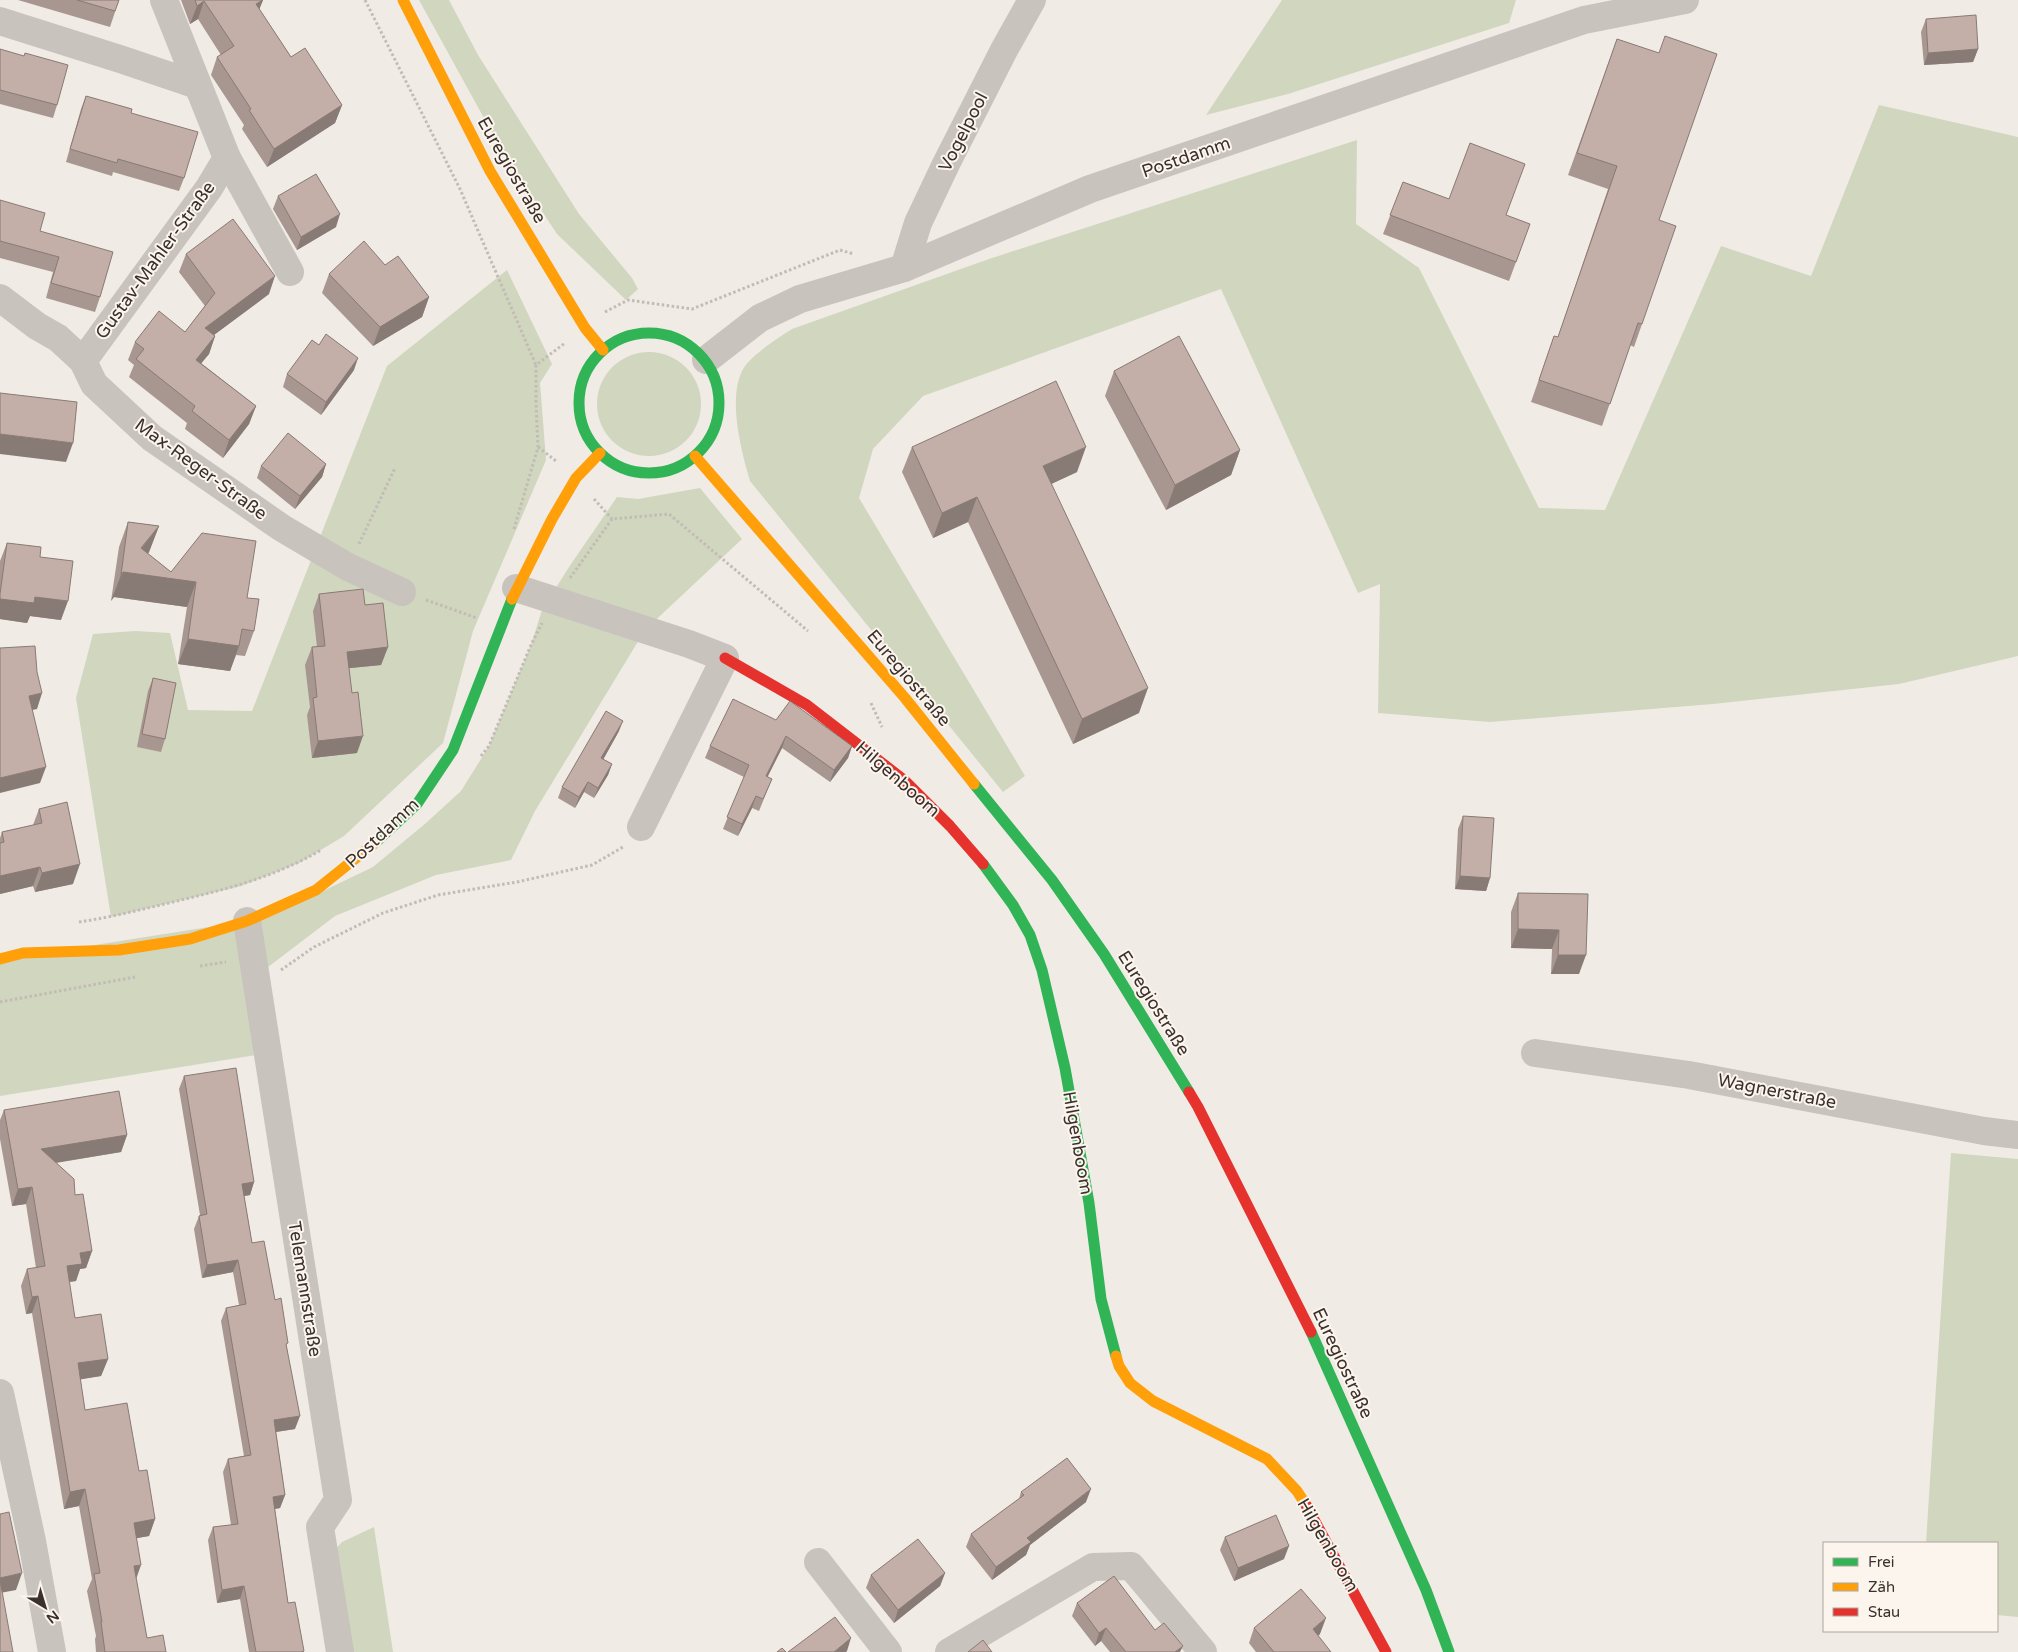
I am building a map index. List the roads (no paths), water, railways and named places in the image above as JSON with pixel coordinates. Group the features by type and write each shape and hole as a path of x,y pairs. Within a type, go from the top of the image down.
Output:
{"main road":[{"name":"Euregiostraße","path":"403,0 490,171 585,328 603,350"},
{"path":"645,332 668,334 689,345 706,360 716,379 720,400 717,421 709,440 695,456 677,467 657,473 636,472 617,466 600,453 586,435 579,413 580,389 588,368 603,350 622,338 645,332"},
{"name":"Postdamm","path":"0,959 23,953 118,950 190,939 247,922 316,890 365,853 417,804 453,750 516,588 576,478 600,453"},
{"name":"Euregiostraße","path":"695,456 905,698 1052,880 1104,954 1198,1107 1316,1342 1426,1590 1449,1652"},
{"name":"Hilgenboom","path":"725,658 806,705 904,780 950,826 986,867 1013,905 1030,935 1042,970 1052,1011 1065,1068 1089,1203 1101,1300 1110,1339 1120,1366 1130,1382 1153,1401 1267,1459 1297,1491 1314,1516 1386,1652"}],"street":[{"name":"Gustav-Mahler-Straße","path":"164,0 227,158 290,272"},
{"name":"Vogelpool","path":"904,268 918,223 946,164 1004,50 1032,0"},
{"name":"Postdamm","path":"706,360 760,318 800,299 904,268 1090,190 1584,20 1686,0"},
{"path":"0,21 120,59 197,86"},
{"name":"Gustav-Mahler-Straße","path":"83,361 209,188 227,158"},
{"name":"Max-Reger-Straße","path":"0,298 37,326 58,338 83,361 94,384 152,438 282,528 348,567 402,592"},
{"name":"Hilgenboom","path":"516,588 553,602 689,644 725,658"},
{"path":"642,827 725,658"},
{"name":"Telemannstraße","path":"247,922 251,958 258,986 338,1500 320,1527 340,1652"},
{"name":"Wagnerstraße","path":"1535,1052 1689,1075 2018,1136"},
{"path":"0,1393 32,1541 52,1652"},
{"path":"818,1562 888,1652"},
{"path":"949,1652 1094,1567 1131,1566 1203,1652"}]}
